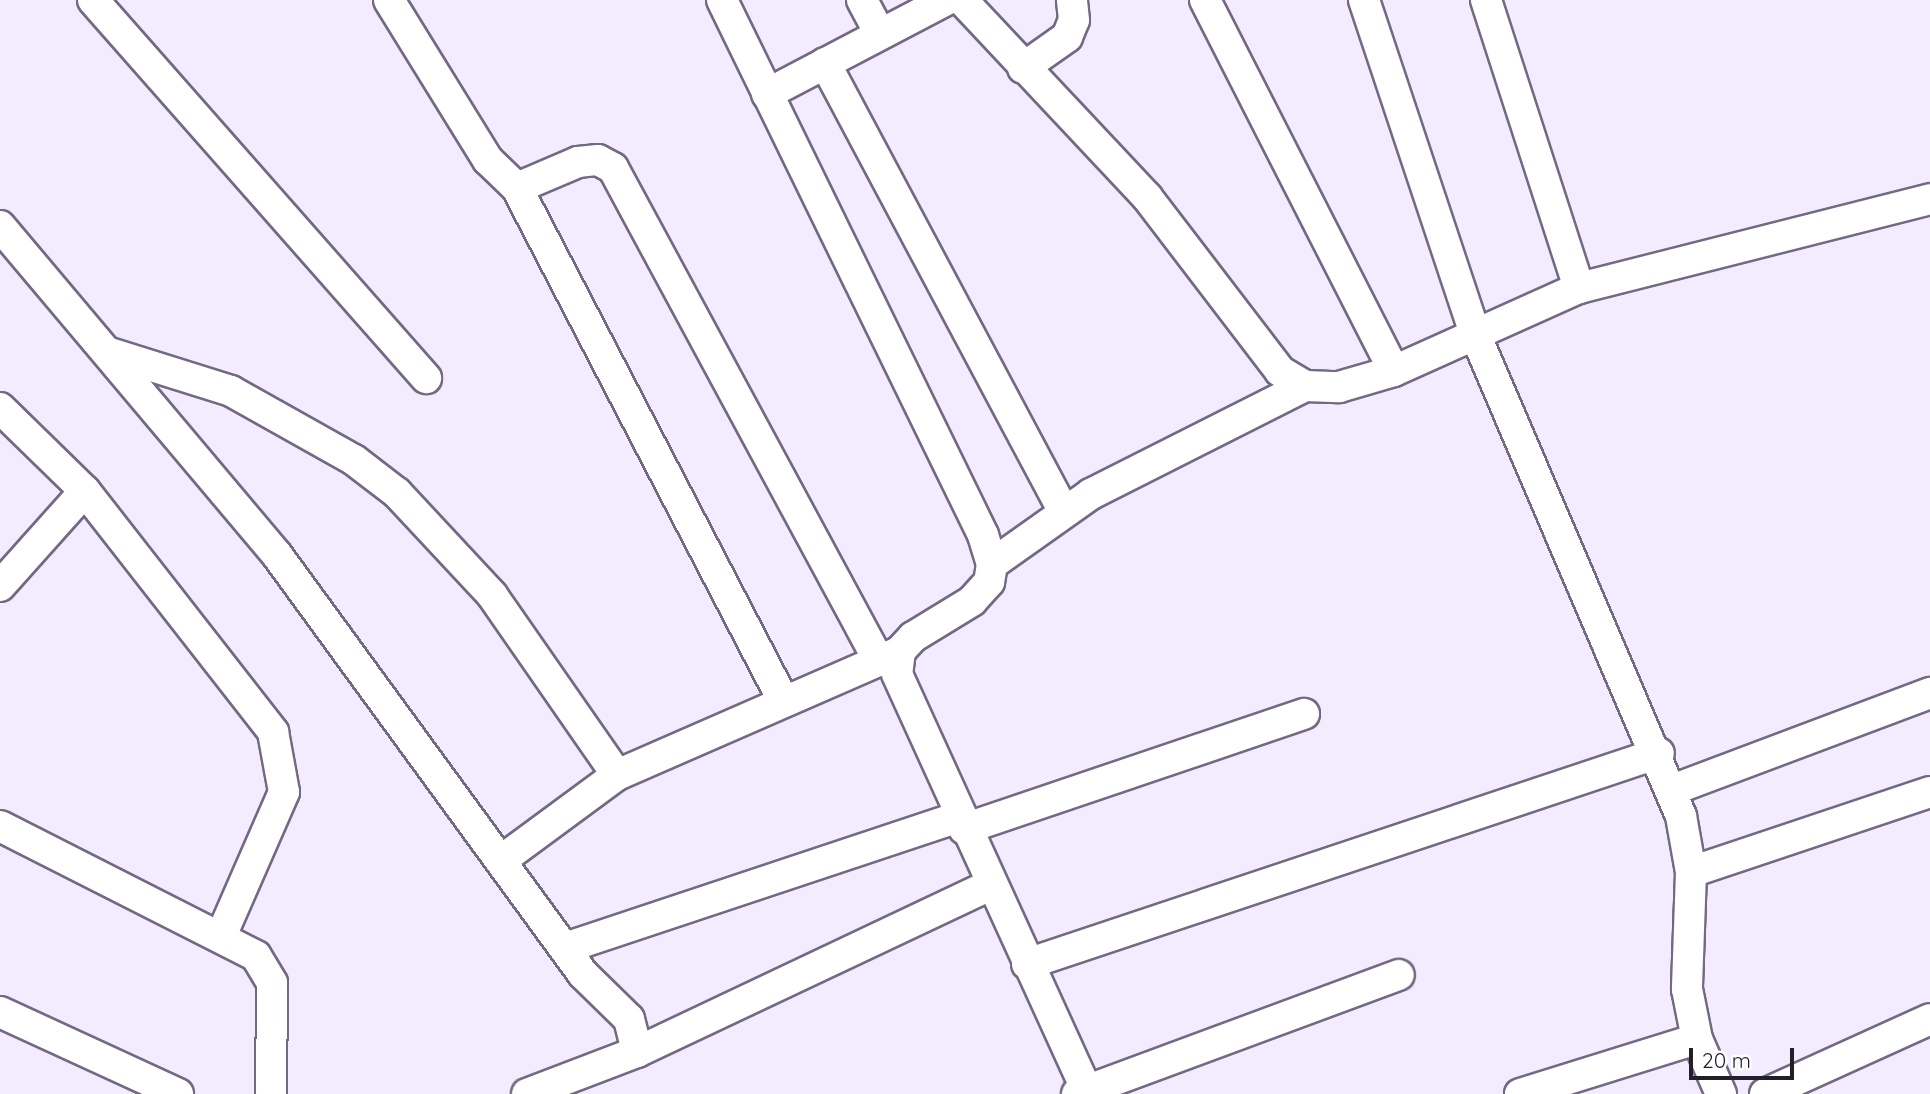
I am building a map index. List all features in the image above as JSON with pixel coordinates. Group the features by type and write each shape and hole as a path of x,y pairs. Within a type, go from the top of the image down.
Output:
{"street":[{"path":"93,0 426,378"},
{"path":"390,0 488,160 517,188 784,702"},
{"path":"503,859 617,775 889,656 972,601 989,582 992,565 722,0"},
{"path":"862,0 880,34"},
{"path":"767,94 946,0"},
{"path":"962,0 1147,197 1280,371 1305,386"},
{"path":"1023,68 1067,37 1074,20 1072,0"},
{"path":"1205,0 1394,370"},
{"path":"1364,0 1475,334 1672,790 1691,873 1687,989 1696,1039 1721,1094"},
{"path":"1486,0 1579,288"},
{"path":"825,63 1063,510"},
{"path":"517,188 579,162 598,160 613,168 889,656 905,701 1084,1093 1399,975"},
{"path":"992,565 1063,510 1305,386 1339,387 1394,370 1579,288 1930,199"},
{"path":"0,226 110,352 277,555 503,859 565,948 629,1019 637,1052"},
{"path":"110,352 231,391 354,460 397,493 492,595 617,775"},
{"path":"0,408 85,491 256,705 282,761 284,792 222,934"},
{"path":"0,586 85,491"},
{"path":"1672,790 1930,693"},
{"path":"565,948 1304,714"},
{"path":"1027,964 1658,753"},
{"path":"1691,873 1930,792"},
{"path":"0,826 222,934 256,956 272,983 271,1094"},
{"path":"527,1094 637,1052 990,886"},
{"path":"0,1012 178,1094"},
{"path":"1765,1094 1930,1019"},
{"path":"1520,1094 1696,1039"}]}
